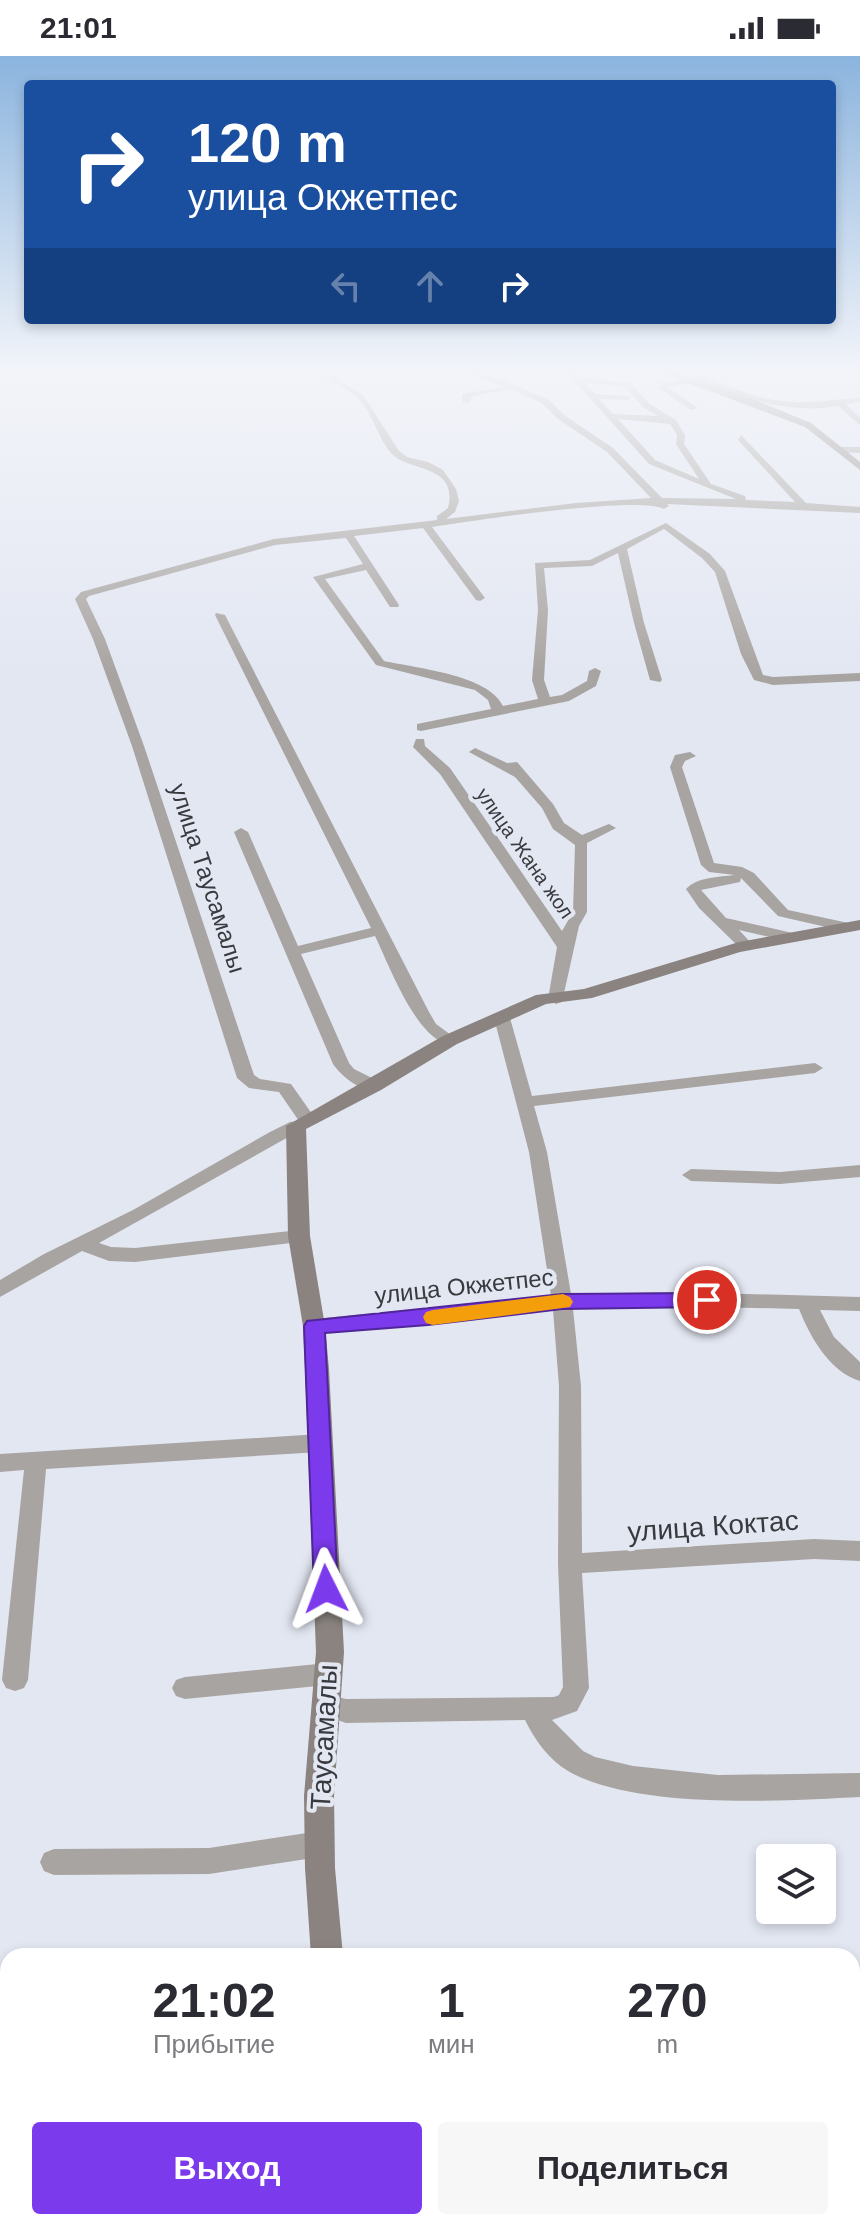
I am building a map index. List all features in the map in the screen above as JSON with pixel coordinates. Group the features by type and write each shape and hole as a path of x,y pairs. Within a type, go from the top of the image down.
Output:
{"street":[{"path":"435,470 442,475 454,494 455,505 440,518 445,523"},
{"path":"631,470 666,502"},
{"path":"672,470 760,505"},
{"path":"697,470 708,486"},
{"path":"771,470 803,506"},
{"path":"666,502 696,495 733,495"},
{"path":"666,502 666,526"},
{"path":"394,605 348,535 427,526 492,514 666,502 860,510"},
{"path":"427,526 480,598"},
{"path":"543,702 546,699 538,680 543,610 539,565 583,565 666,526"},
{"path":"666,526 706,556 720,571 758,678 773,681 860,677"},
{"name":"улица Таусамалы","path":"302,1123 285,1088 255,1084 246,1078 138,746 91,619 80,599 85,594 274,542 348,535"},
{"path":"622,547 656,680"},
{"path":"370,566 318,577 380,663 479,687 493,698 499,712"},
{"path":"220,615 421,1012 430,1027 450,1040"},
{"name":"улица Жана жол","path":"556,999 565,947 445,771 419,747 420,734 476,710 499,712 580,691 592,683 595,671"},
{"path":"475,752 517,770 548,807 558,826 581,838 609,828"},
{"path":"690,756 680,758 676,767 708,865 717,870 737,870 754,880 783,913 854,926"},
{"path":"241,832 341,1064 348,1073 374,1086"},
{"path":"565,947 571,926 580,912 581,838"},
{"path":"746,946 724,922 710,913 693,889 712,882 754,880"},
{"path":"724,922 792,937"},
{"path":"0,1290 20,1275 374,1086 450,1040 542,999 586,994 690,960 854,926"},
{"path":"291,952 380,930"},
{"path":"326,1705 346,1711 554,1708 568,1703 576,1688 570,1564 570,1386 562,1302 550,1215 526,1102 502,1018"},
{"path":"526,1102 815,1068"},
{"path":"302,1123 299,1236 314,1326"},
{"path":"691,1175 780,1178 860,1171"},
{"path":"82,1244 109,1254 135,1255 299,1236"},
{"name":"улица Окжетпес","path":"314,1326 428,1318 562,1302 660,1300 860,1304"},
{"path":"807,1303 819,1336 860,1373"},
{"name":"Таусамалы","path":"314,1326 328,1674 319,1796 326,1948"},
{"path":"0,1463 320,1443"},
{"path":"15,1680 36,1461"},
{"name":"улица Коктас","path":"570,1564 814,1549 860,1551"},
{"path":"185,1688 328,1674"},
{"path":"532,1708 544,1735 575,1761 602,1772 699,1788 760,1791 860,1785"},
{"path":"54,1862 209,1861 320,1844"}],"slow traffic":[{"path":"433,1317 563,1302"}],"route":[{"path":"326,1589 314,1326 428,1318 562,1302 707,1300"}]}
